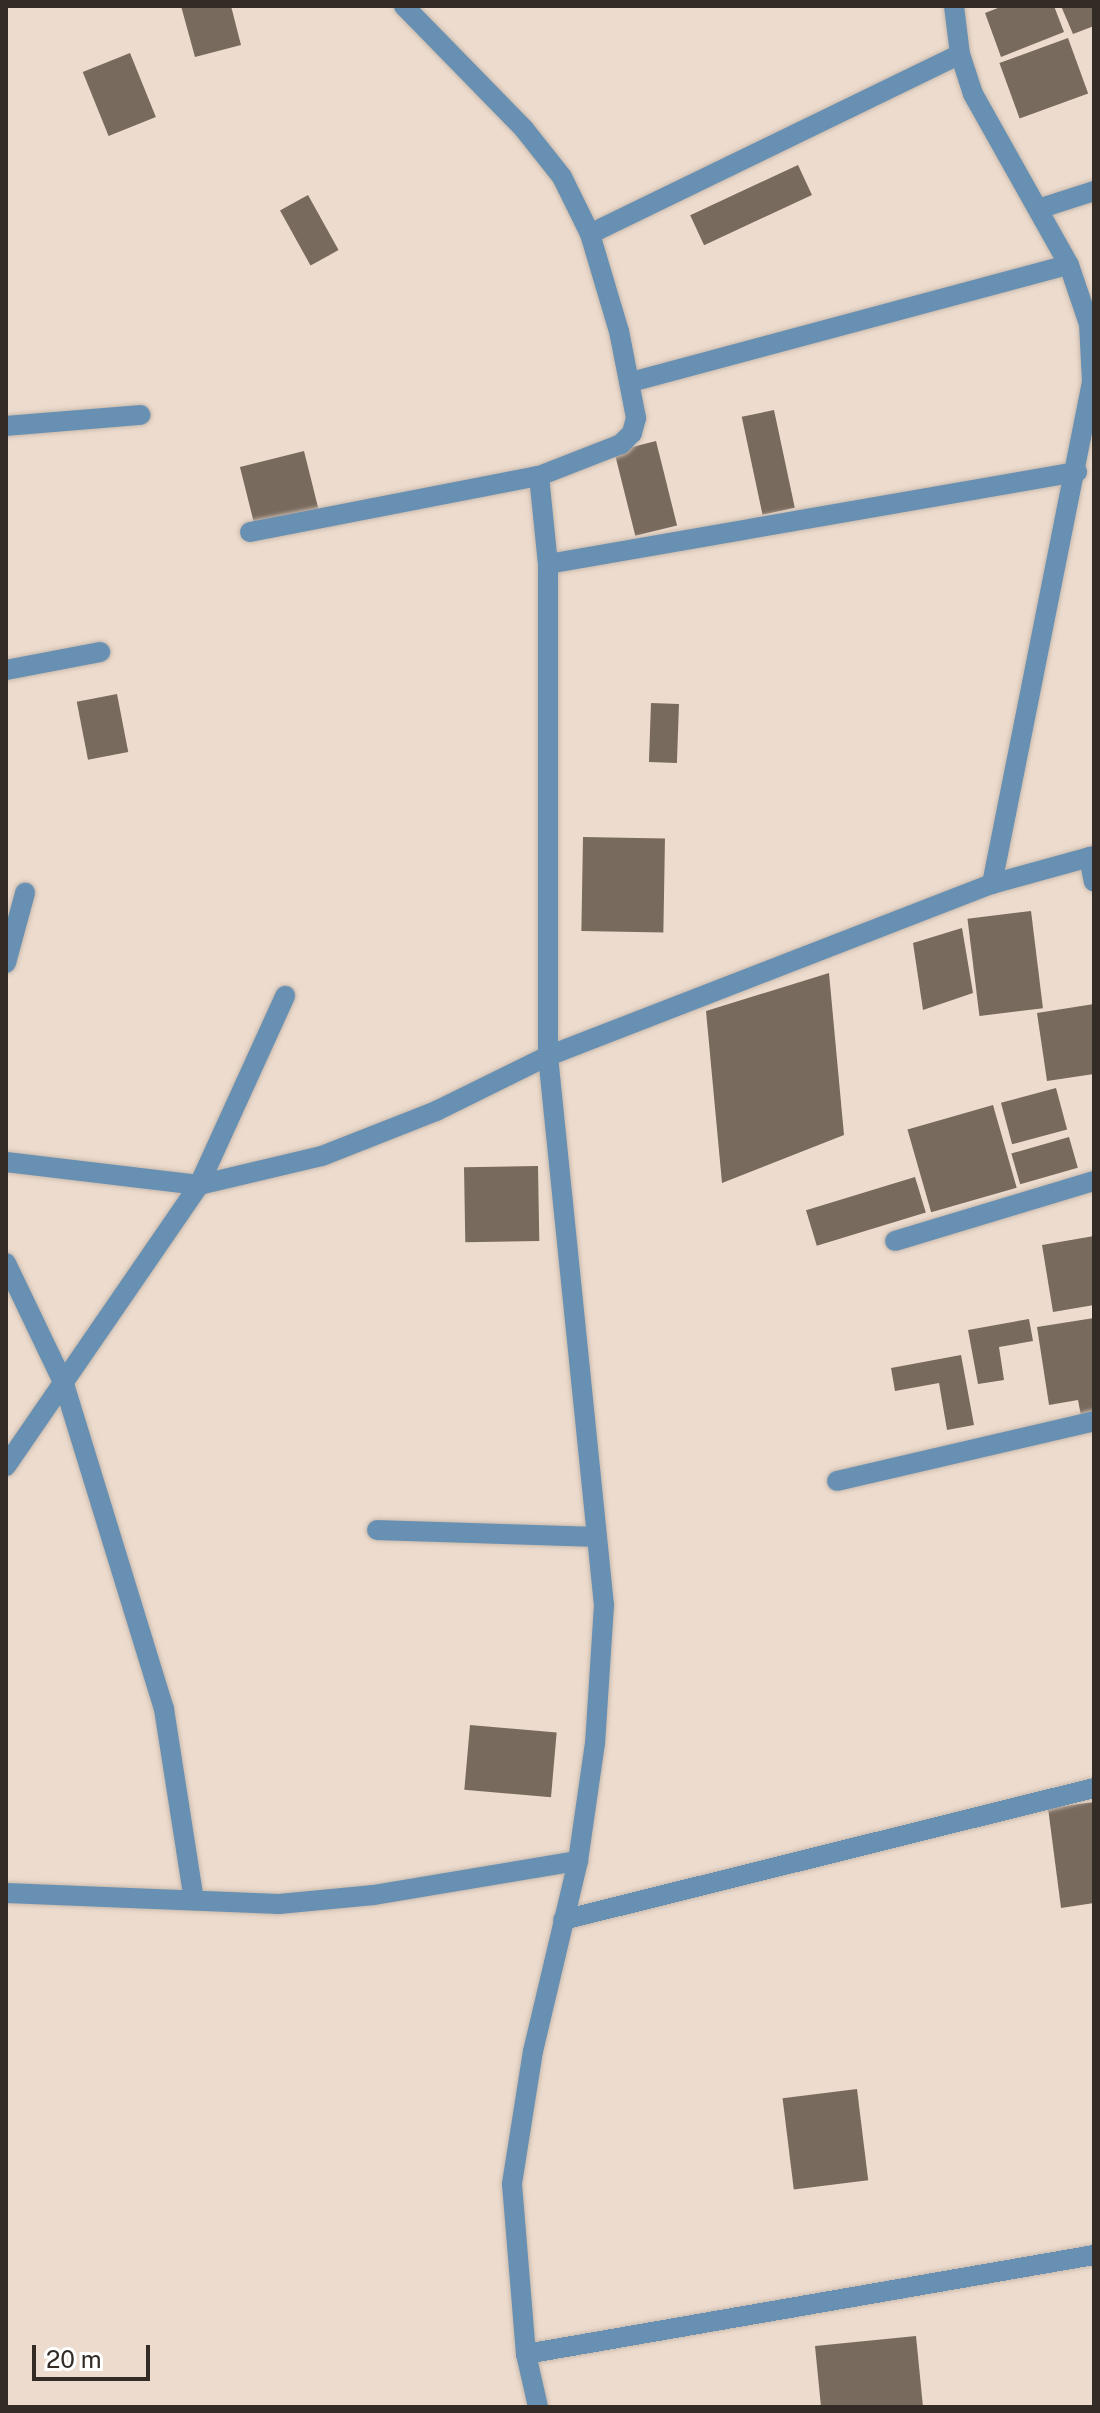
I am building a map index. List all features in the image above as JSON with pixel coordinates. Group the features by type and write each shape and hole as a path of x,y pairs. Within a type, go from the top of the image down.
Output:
{"street":[{"path":"250,532 539,476 621,444 632,433 631,382 590,234 562,177 404,6"},
{"path":"954,6 960,54 973,94 1069,265 1089,324 1092,367 1077,472 992,884"},
{"path":"590,234 960,54"},
{"path":"1038,209 1094,191"},
{"path":"631,382 1069,265"},
{"path":"6,426 141,415"},
{"path":"548,564 1077,472"},
{"path":"538,2407 526,2354 512,2184 533,2051 578,1861 595,1743 604,1605 548,1056 548,564 539,476"},
{"path":"6,670 100,652"},
{"path":"6,1162 199,1185 322,1156 436,1111 548,1056 992,884 1092,856 1094,882"},
{"path":"6,963 25,893"},
{"path":"6,1466 199,1185 285,996"},
{"path":"895,1241 1094,1181"},
{"path":"6,1263 64,1384 164,1709 194,1900"},
{"path":"837,1481 1094,1421"},
{"path":"377,1530 597,1537"},
{"path":"563,1920 1094,1788"},
{"path":"6,1893 279,1904 374,1895 578,1861"},
{"path":"526,2354 1094,2255"}],"building":[{"path":"181,6 231,6 241,45 195,57"},
{"path":"1003,6 1054,6 1064,32 1001,57 985,13"},
{"path":"1061,6 1094,6 1094,26 1073,34"},
{"path":"1068,38 1088,93 1020,118 999,63"},
{"path":"130,53 156,117 109,136 83,72"},
{"path":"798,165 812,195 704,245 690,215"},
{"path":"308,195 339,250 311,266 280,211"},
{"path":"774,410 795,508 763,515 742,417"},
{"path":"656,441 677,525 635,536 614,451"},
{"path":"304,451 319,512 255,528 240,467"},
{"path":"117,694 128,752 88,760 77,702"},
{"path":"651,703 679,704 677,763 649,762"},
{"path":"583,837 665,838 663,932 581,931"},
{"path":"1031,911 1043,1008 979,1016 967,919"},
{"path":"962,928 973,993 923,1010 913,943"},
{"path":"829,973 844,1135 722,1183 706,1011"},
{"path":"1094,1004 1094,1074 1047,1081 1037,1013"},
{"path":"1056,1088 1067,1130 1012,1144 1001,1103"},
{"path":"993,1105 1017,1188 931,1212 907,1130"},
{"path":"1069,1137 1078,1168 1020,1184 1011,1154"},
{"path":"538,1166 539,1241 465,1242 464,1167"},
{"path":"915,1177 926,1212 817,1246 806,1210"},
{"path":"1094,1236 1094,1305 1053,1312 1042,1245"},
{"path":"1094,1318 1094,1414 1081,1416 1078,1400 1049,1405 1037,1327"},
{"path":"1029,1319 1033,1341 999,1347 1004,1380 978,1384 968,1330"},
{"path":"961,1355 974,1425 947,1430 939,1383 895,1391 891,1368"},
{"path":"470,1725 557,1733 551,1797 464,1790"},
{"path":"1094,1802 1094,1903 1061,1908 1048,1808"},
{"path":"857,2089 868,2180 794,2189 783,2098"},
{"path":"916,2336 923,2407 821,2407 815,2346"}]}
